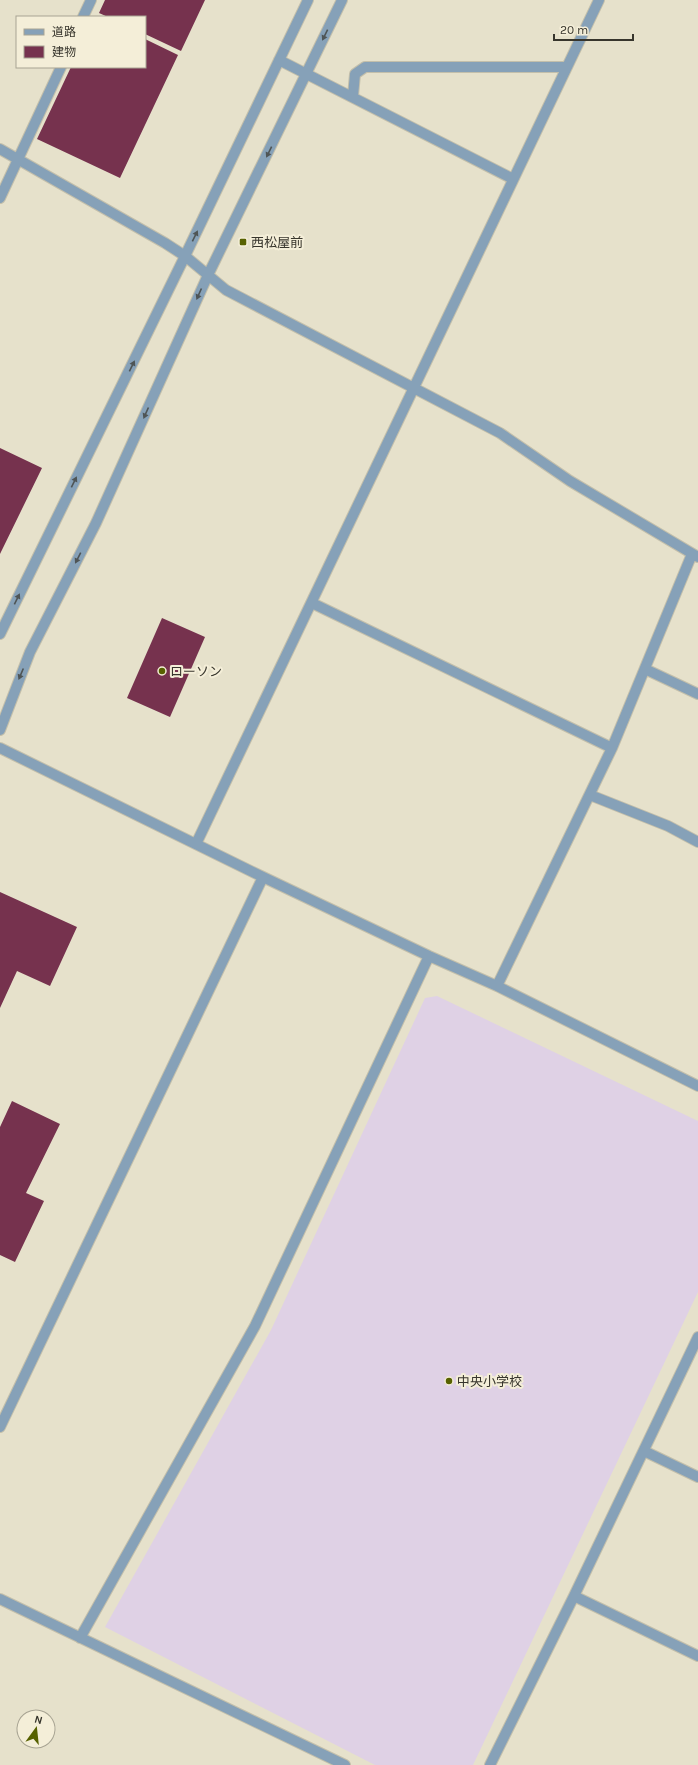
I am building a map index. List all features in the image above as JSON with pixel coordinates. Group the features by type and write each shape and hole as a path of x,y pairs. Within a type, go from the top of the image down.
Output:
{"street":[{"path":"83,16 91,0"},
{"path":"0,634 185,256 308,0"},
{"path":"0,730 30,652 96,523 208,275 342,0"},
{"path":"196,844 599,0"},
{"path":"279,60 353,96 513,179"},
{"path":"353,96 355,74 365,66 566,67"},
{"path":"0,198 20,159 61,68"},
{"path":"0,149 20,159 185,256 226,290 500,433 570,481 695,556 612,748 497,986"},
{"path":"312,603 612,748"},
{"path":"645,669 698,694"},
{"path":"0,748 263,877 429,956 497,986 698,1086"},
{"path":"590,795 668,826 698,842"},
{"path":"0,1427 263,877"},
{"path":"80,1638 255,1326 429,956"},
{"path":"493,1764 698,1337"},
{"path":"644,1451 698,1478"},
{"path":"574,1596 698,1656"},
{"path":"0,1599 345,1765"}],"shaded area":[{"name":"中央小学校","path":"437,996 698,1121 698,1292 473,1765 375,1765 105,1627 271,1330 425,998"}],"building":[{"path":"105,0 205,0 181,51 146,34 146,16 106,16 99,13"},
{"path":"146,39 178,55 120,178 37,139 71,68 146,68"},
{"path":"0,448 42,468 0,554"},
{"path":"162,618 205,637 170,717 127,698"},
{"path":"0,892 77,927 50,986 17,971 0,1008"},
{"path":"12,1101 60,1124 26,1193 44,1201 15,1262 0,1255 0,1127"}],"place":[{"name":"西松屋前","path":"243,242"},
{"name":"ローソン","path":"162,671"},
{"name":"中央小学校","path":"449,1381"}]}
